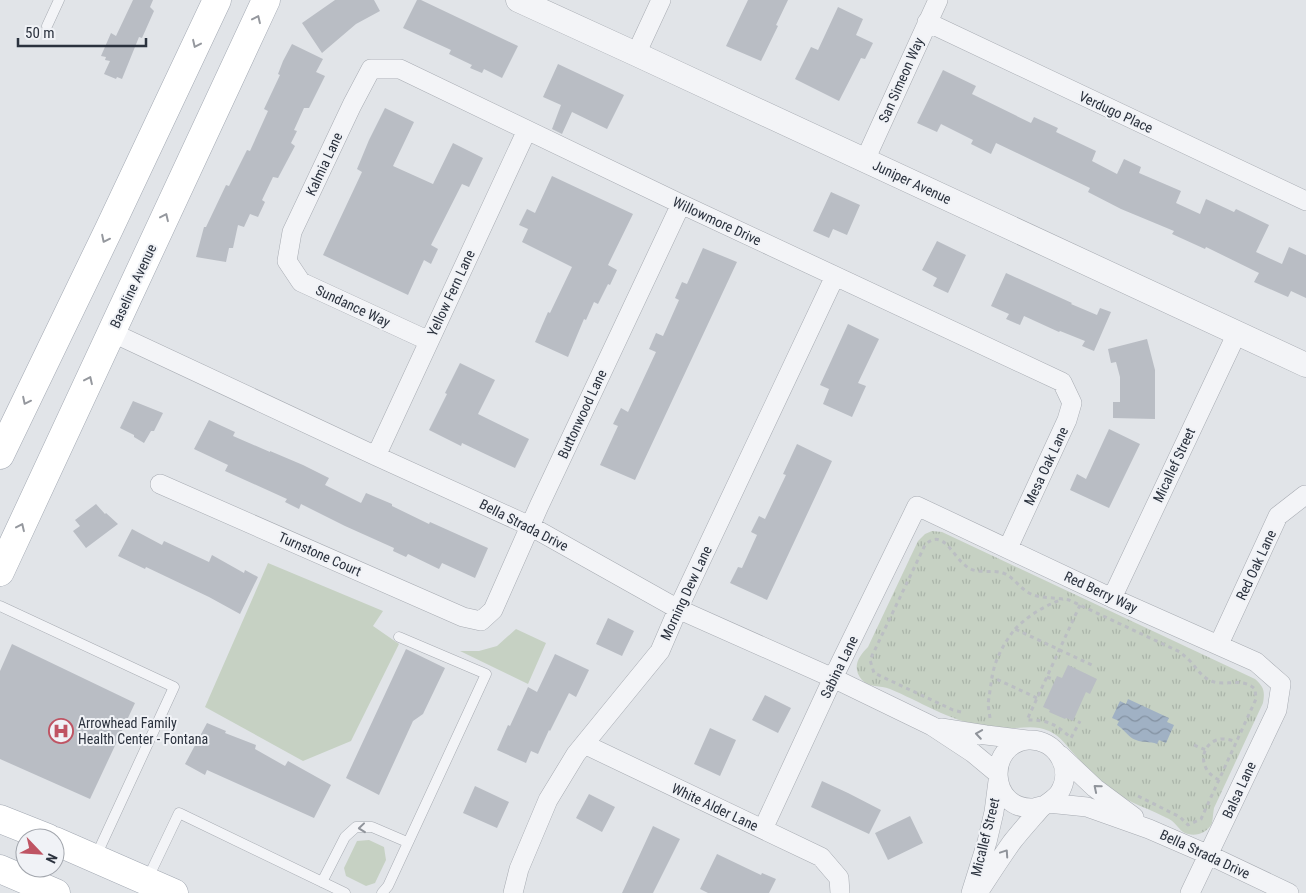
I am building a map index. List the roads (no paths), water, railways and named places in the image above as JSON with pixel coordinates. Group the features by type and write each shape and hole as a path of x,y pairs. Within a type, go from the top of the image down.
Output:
{"main road":[{"path":"0,455 110,229 217,0"},
{"name":"Baseline Avenue","path":"0,572 266,0"},
{"path":"0,819 23,828"},
{"path":"65,845 174,893"},
{"path":"0,869 56,893"}],"street":[{"name":"Juniper Avenue","path":"518,0 1306,365"},
{"path":"636,54 662,0"},
{"name":"San Simeon Way","path":"865,160 938,0"},
{"name":"Verdugo Place","path":"927,22 1306,201"},
{"name":"Willowmore Drive","path":"371,69 400,69 681,204 1062,382"},
{"name":"Kalmia Lane","path":"287,262 292,232 371,69"},
{"name":"Yellow Fern Lane","path":"376,456 526,130"},
{"name":"Buttonwood Lane","path":"481,621 493,610 530,526 681,204"},
{"name":"Sundance Way","path":"287,262 301,282 429,341"},
{"name":"Morning Dew Lane","path":"513,893 519,869 548,800 576,754 660,651 834,276"},
{"name":"Bella Strada Drive","path":"112,332 530,526 678,609 833,678 932,726 973,753 998,777"},
{"name":"Micallef Street","path":"1112,598 1237,333"},
{"name":"Mesa Oak Lane","path":"1008,548 1072,403 1062,382"},
{"name":"Turnstone Court","path":"160,484 463,617 481,621"},
{"name":"Red Oak Lane","path":"1218,644 1278,516 1305,495"},
{"name":"Red Berry Way","path":"917,506 1112,598 1256,662 1281,684"},
{"name":"Sabina Lane","path":"763,829 833,678 917,506"},
{"name":"Balsa Lane","path":"1190,893 1277,710 1281,684"},
{"name":"Bella Strada Drive","path":"932,726 986,736 1027,740"},
{"path":"1038,740 1049,744 1057,752 1063,762 1065,772 1064,783 1060,792 1053,800 1032,808 1022,807 1013,803 1000,788 998,777 999,764 1002,756 1016,743 1038,740"},
{"name":"White Alder Lane","path":"584,744 821,857 840,886"},
{"name":"Bella Strada Drive","path":"1057,752 1096,788 1149,829"},
{"name":"Micallef Street","path":"971,893 994,812 998,777"},
{"name":"Bella Strada Drive","path":"1045,804 1087,807 1149,829 1288,893"},
{"name":"Micallef Street","path":"978,893 1012,842 1045,804"}],"lane":[{"path":"47,26 59,0"},
{"path":"0,606 174,687 95,858"},
{"path":"382,893 388,886 486,674 399,637"},
{"path":"147,880 179,813 345,893"},
{"path":"322,882 345,837 356,827 372,827 408,842"}],"water":[{"path":"1128,699 1169,718 1167,722 1174,725 1166,743 1159,740 1157,744 1136,740 1117,725 1119,721 1112,718 1120,701 1126,704"}],"place":[{"name":"Arrowhead Family Health Center - Fontana","path":"61,731"}]}
